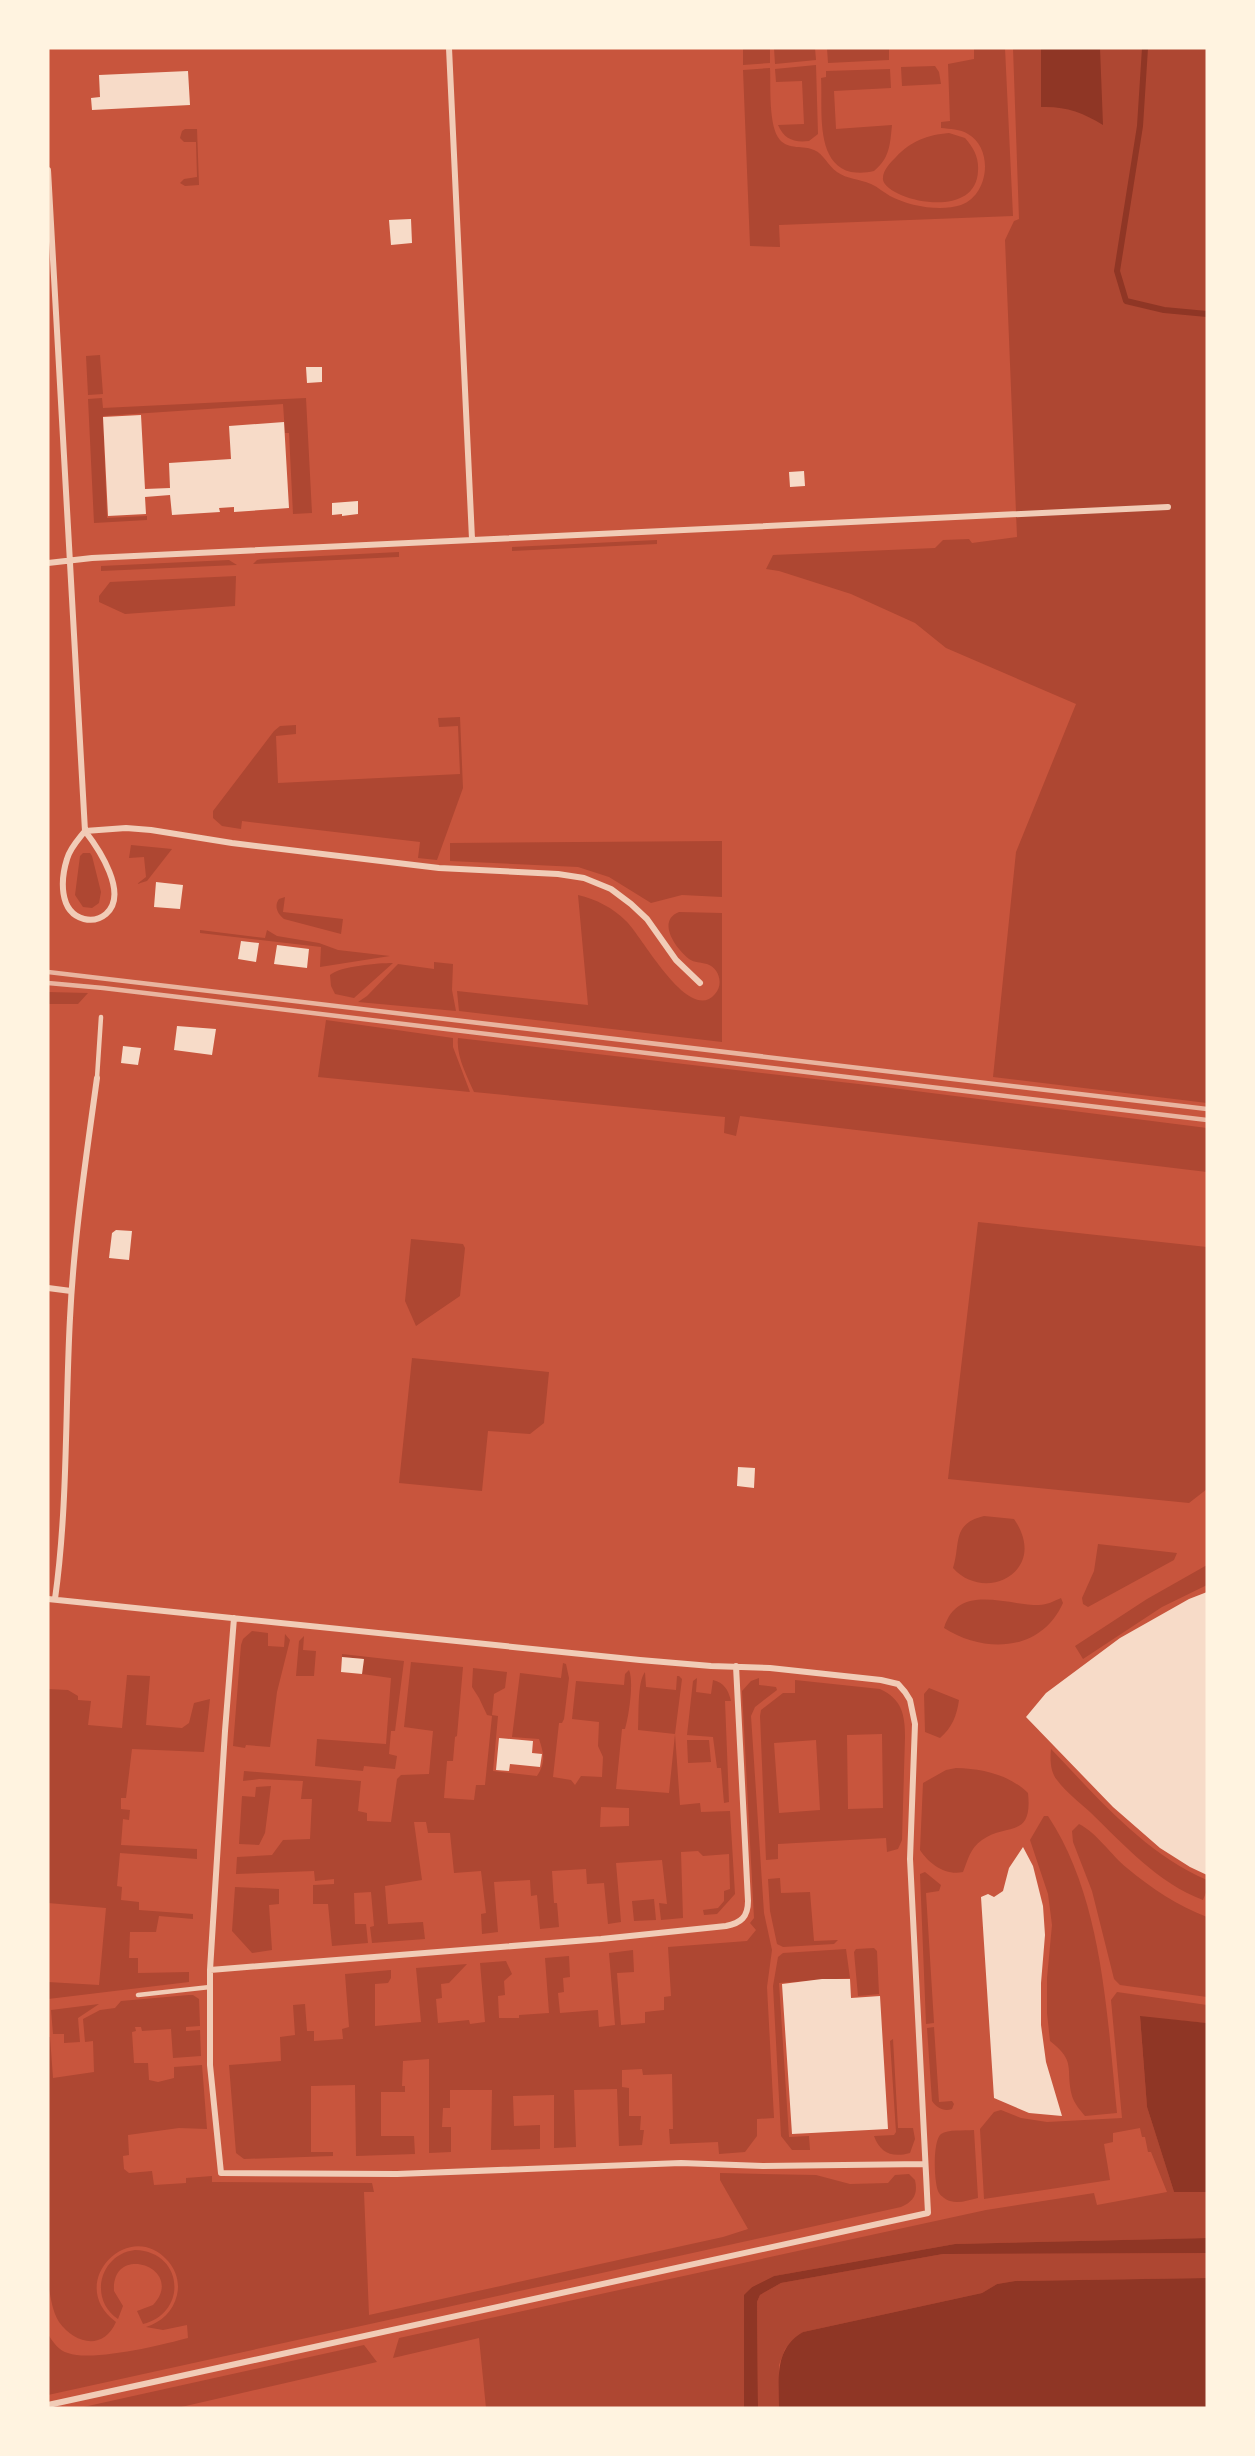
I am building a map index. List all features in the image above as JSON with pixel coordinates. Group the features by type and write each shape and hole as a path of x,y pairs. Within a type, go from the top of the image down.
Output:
{"street":[{"path":"449,48 472,539"},
{"path":"48,170 68,560 85,831 104,859 115,890 114,903 110,909 95,920 77,916 68,906 63,894 66,860 72,848 85,831 126,828 440,868 558,874 584,878 611,889 637,909 676,960 700,983"},
{"path":"48,563 68,560 472,539 1168,507"},
{"path":"48,2405 474,2310 928,2213 910,1859 915,1724 910,1700 898,1684 891,1681 736,1666 640,1660 52,1599 61,1550 71,1291 86,1148 97,1078"},
{"path":"48,1288 71,1291"},
{"path":"234,1618 210,1970 210,2065 221,2173 397,2174 681,2163 763,2166 925,2164"},
{"path":"210,1970 601,1939 726,1926 742,1920 748,1909 748,1901 736,1666"}],"lane":[{"path":"97,1078 101,1017"},
{"path":"138,1995 210,1987"}],"shaded area":[{"path":"743,48 770,48 770,63 743,65"},
{"path":"774,48 815,48 816,60 775,64"},
{"path":"827,48 889,48 889,60 828,63"},
{"path":"974,48 1005,48 1013,216 779,225 780,247 750,246 743,70 770,68 774,125 776,134 784,143 814,150 841,174 871,184 898,200 925,207 944,208 961,205 970,200 978,192 985,171 982,150 976,141 962,131 941,128 941,122 950,121 948,64 974,59"},
{"path":"1013,48 1207,48 1207,1103 993,1077 1016,852 1076,704 946,648 915,623 851,594 766,569 773,555 935,548 943,540 969,539 972,543 1017,537 1005,240 1014,221 1019,219"},
{"path":"1041,48 1100,48 1103,125 1073,111 1041,107"},
{"path":"816,65 818,134 809,141 794,141 783,134 778,125 804,124 802,81 776,82 775,69"},
{"path":"935,66 939,72 941,84 902,86 901,67"},
{"path":"890,69 891,88 834,91 836,129 892,125 888,150 883,161 874,171 851,172 839,167 831,158 823,132 821,78 826,77 826,71"},
{"path":"185,129 197,129 199,185 185,186 180,183 184,179 197,177 196,142 184,142 180,138"},
{"path":"949,133 965,138 977,157 978,171 974,187 963,197 948,202 931,202 899,194 888,187 883,180 884,173 902,151 920,140"},
{"path":"100,355 103,394 88,395 86,356"},
{"path":"102,398 103,408 306,398 312,513 293,514 289,433 285,433 283,404 103,416 107,518 147,516 147,520 94,523 88,399"},
{"path":"657,540 657,544 512,551 512,547"},
{"path":"399,552 399,557 253,564 262,559"},
{"path":"229,560 237,565 101,571 101,566"},
{"path":"236,576 235,606 125,614 99,602 99,596 110,582"},
{"path":"460,717 463,788 437,860 418,858 420,842 242,821 241,829 222,826 213,818 213,811 280,726 296,725 296,734 276,736 278,783 460,774 458,726 439,727 438,718"},
{"path":"722,841 722,897 682,895 651,903 609,877 578,867 450,861 450,843"},
{"path":"131,845 172,849 147,881 137,884 146,877 144,857 129,858"},
{"path":"83,853 90,853 92,856 101,892 99,903 92,908 83,907 75,895 80,856"},
{"path":"578,895 604,905 621,916 667,975 692,998 704,1000 718,990 719,977 711,966 691,960 679,949 670,935 669,922 672,916 679,912 722,913 722,1042 459,1011 457,991 588,1005"},
{"path":"285,897 283,912 343,919 341,934 284,919 278,912 277,902"},
{"path":"200,930 265,938 267,930 277,936 319,943 338,950 390,956 320,967 321,947 200,933"},
{"path":"434,962 453,964 452,990 456,1011 358,1002 367,996 398,964 434,969"},
{"path":"393,963 354,998 335,994 331,986 330,975 342,969"},
{"path":"48,992 88,993 78,1004 48,1004"},
{"path":"326,1020 453,1038 453,1047 470,1092 318,1077"},
{"path":"458,1038 876,1086 1207,1128 1207,1172 740,1116 736,1136 724,1133 725,1117 474,1092 460,1059"},
{"path":"978,1222 1207,1247 1207,1489 1189,1503 948,1479"},
{"path":"411,1239 463,1244 465,1248 460,1296 416,1326 405,1301"},
{"path":"412,1358 549,1372 544,1423 530,1434 488,1431 482,1491 399,1483"},
{"path":"984,1516 1014,1519 1023,1538 1024,1554 1019,1567 1009,1576 996,1582 981,1583 966,1578 953,1568 962,1530 966,1524"},
{"path":"1098,1544 1177,1553 1174,1560 1088,1607 1083,1604 1082,1598 1094,1571"},
{"path":"1207,1565 1207,1585 1162,1607 1083,1659 1075,1646 1147,1599"},
{"path":"1061,1598 1063,1603 1053,1619 1041,1631 1011,1644 977,1642 944,1628 951,1614 960,1605 971,1601 997,1600 1039,1605"},
{"path":"252,1631 268,1633 268,1646 284,1647 285,1634 290,1640 277,1692 270,1747 233,1746 241,1645 243,1639"},
{"path":"304,1636 303,1650 316,1651 314,1676 296,1676 299,1641"},
{"path":"342,1654 404,1661 395,1731 391,1731 389,1754 397,1756 395,1769 364,1766 363,1771 315,1766 317,1739 386,1744 391,1678 362,1674 364,1659 342,1657"},
{"path":"411,1662 463,1667 457,1736 455,1737 453,1761 447,1761 444,1798 474,1800 476,1785 485,1785 492,1716 487,1715 472,1687 473,1668 507,1672 505,1688 494,1694 492,1715 498,1716 493,1771 537,1776 543,1758 539,1739 512,1737 520,1673 561,1678 563,1663 566,1664 569,1678 564,1719 562,1723 559,1723 553,1777 571,1780 575,1785 581,1776 602,1777 603,1757 598,1746 599,1722 572,1719 576,1681 624,1685 625,1674 629,1670 630,1699 625,1729 622,1729 616,1789 669,1793 675,1734 680,1805 700,1803 701,1812 730,1811 735,1894 717,1914 704,1915 703,1910 718,1908 724,1901 724,1891 730,1889 729,1854 703,1856 698,1851 681,1852 683,1918 661,1920 659,1903 667,1904 662,1860 616,1863 621,1922 608,1924 604,1883 587,1884 586,1869 552,1871 554,1903 557,1903 559,1927 540,1929 537,1895 531,1896 530,1880 494,1882 498,1932 482,1934 481,1914 486,1913 481,1871 454,1873 450,1833 428,1833 426,1822 414,1822 422,1880 385,1886 388,1924 423,1922 425,1939 372,1943 370,1927 374,1926 371,1892 354,1893 355,1924 366,1924 368,1943 332,1946 328,1904 313,1904 313,1885 334,1884 334,1879 315,1881 314,1871 236,1874 237,1857 272,1855 283,1840 310,1839 312,1799 301,1799 303,1781 259,1779 243,1781 244,1771 361,1781 358,1811 367,1813 367,1821 391,1822 397,1779 401,1775 429,1774 433,1731 404,1727","holes":["601,1807 629,1808 629,1826 600,1827"]},
{"path":"645,1672 646,1687 676,1690 677,1676 682,1679 675,1734 638,1730 640,1691"},
{"path":"127,1675 150,1676 146,1725 182,1728 189,1723 194,1703 210,1699 204,1752 132,1749 126,1798 121,1798 121,1809 130,1810 129,1820 123,1819 121,1845 197,1849 197,1859 120,1853 117,1886 122,1887 121,1900 139,1902 139,1910 193,1914 193,1919 159,1916 156,1932 130,1932 129,1958 138,1958 138,1973 189,1972 189,1982 48,1999 48,1982 99,1985 106,1908 48,1903 48,1689 68,1690 78,1696 78,1700 91,1701 88,1725 122,1728"},
{"path":"697,1678 696,1692 711,1694 713,1680 725,1687 731,1701 725,1701 729,1802 724,1803 721,1768 717,1768 713,1737 687,1735 693,1681"},
{"path":"759,1678 759,1685 776,1687 777,1690 755,1707 751,1716 764,1913 772,1950 767,1987 774,2118 757,2119 757,2136 745,2152 719,2154 718,2142 670,2144 669,2129 673,2129 672,2074 643,2075 642,2069 622,2070 622,2087 629,2088 629,2116 641,2116 640,2130 644,2130 642,2145 619,2146 617,2089 574,2090 576,2147 554,2148 554,2095 513,2096 514,2126 540,2125 540,2149 491,2150 492,2090 450,2090 450,2108 443,2108 442,2127 451,2127 451,2152 429,2153 429,2059 403,2061 402,2086 405,2086 405,2092 381,2092 381,2136 414,2136 415,2154 356,2156 355,2085 311,2086 311,2152 333,2152 333,2156 244,2159 236,2153 229,2065 281,2061 280,2037 295,2035 293,2005 305,2004 307,2031 314,2031 314,2041 343,2039 342,2029 349,2027 345,1974 391,1970 388,1983 375,1984 375,2026 421,2022 416,1968 467,1964 449,1983 441,1984 442,1998 436,1999 438,2023 469,2020 470,2024 485,2022 480,1963 506,1961 512,1974 504,1981 505,1995 498,1996 499,2018 519,2018 519,2015 549,2013 545,1958 569,1956 570,1977 563,1978 564,1992 558,1993 560,2013 598,2010 599,2027 615,2025 609,1953 633,1950 634,1972 617,1973 621,2025 645,2023 645,2012 664,2010 664,1997 671,1996 668,1947 747,1941 756,1930 750,1923 754,1918 742,1691 751,1681"},
{"path":"795,1680 880,1689 898,1703 903,1715 905,1737 902,1840 898,1849 887,1852 886,1838 778,1844 778,1859 766,1860 761,1710 783,1693 795,1693","holes":["882,1734 883,1808 848,1809 847,1735","816,1740 820,1810 779,1813 774,1743"]},
{"path":"929,1688 959,1700 953,1721 940,1738 925,1732 924,1694"},
{"path":"687,1740 709,1740 711,1762 688,1763"},
{"path":"1051,1749 1104,1804 1142,1839 1184,1869 1207,1880 1207,1890 1203,1900 1171,1884 1142,1862 1068,1793 1053,1773"},
{"path":"956,1768 985,1771 1004,1777 1028,1793 1028,1808 1022,1824 991,1835 978,1843 963,1872 957,1873 938,1868 920,1850 923,1783 946,1770"},
{"path":"271,1786 265,1833 259,1845 239,1844 242,1796 255,1797 256,1787"},
{"path":"1044,1816 1048,1816 1066,1849 1081,1884 1091,1921 1105,1998 1117,2113 1085,2116 1072,2096 1067,2060 1050,2041 1047,1978 1052,1925 1048,1894 1030,1840"},
{"path":"1079,1824 1092,1833 1121,1863 1146,1883 1175,1902 1207,1917 1207,1997 1120,1985 1114,1979 1092,1891 1073,1842 1072,1831"},
{"path":"925,1872 941,1885 939,1891 926,1893 934,2023 926,2024 920,1874"},
{"path":"780,1878 781,1893 810,1892 814,1941 838,1940 834,1944 783,1947 777,1944 770,1911 768,1879"},
{"path":"235,1887 279,1889 279,1904 269,1905 272,1950 252,1953 232,1931"},
{"path":"654,1899 656,1920 634,1921 632,1901"},
{"path":"874,1948 877,1951 879,1994 858,1996 854,1952 856,1949"},
{"path":"846,1949 850,1978 779,1983 789,2137 809,2136 810,2150 792,2150 781,2136 773,1986 778,1957 783,1953"},
{"path":"1117,1992 1207,2005 1207,2023 1140,2017 1147,2107 1174,2192 1207,2192 1207,2238 955,2244 774,2276 752,2287 744,2296 744,2408 486,2408 479,2338 393,2358 399,2338 986,2210 1094,2193 1097,2205 1167,2192 1151,2152 1148,2152 1145,2137 1142,2137 1140,2128 1113,2133 1113,2142 1104,2144 1110,2180 984,2199 980,2129 994,2112 1001,2110 1021,2118 1047,2122 1122,2118 1111,2000"},
{"path":"193,1995 199,1999 200,2026 186,2027 186,2031 200,2030 201,2056 173,2058 171,2029 142,2031 141,2027 135,2027 136,2031 132,2032 134,2063 148,2063 149,2080 158,2082 174,2078 174,2067 202,2065 207,2129 179,2128 128,2135 129,2155 123,2156 124,2169 129,2173 152,2171 154,2185 186,2183 186,2178 212,2176 212,2182 372,2183 374,2192 364,2192 369,2315 723,2237 748,2229 720,2180 720,2173 816,2175 850,2184 888,2183 895,2175 909,2174 915,2180 915,2193 912,2200 901,2207 48,2395 48,2334 62,2350 79,2355 127,2352 188,2338 187,2325 163,2330 146,2327 157,2322 169,2311 177,2295 178,2281 168,2261 152,2249 136,2246 121,2251 108,2260 99,2274 97,2290 102,2307 116,2322 104,2337 96,2341 81,2339 66,2330 57,2318 48,2285 48,2037 50,2037 53,2078 94,2072 93,2041 85,2042 83,2019 100,2010 115,2008 121,2001"},
{"path":"99,2004 78,2018 80,2042 64,2043 64,2034 53,2034 51,2010"},
{"path":"1140,2016 1207,2023 1207,2192 1174,2192 1147,2107"},
{"path":"934,2027 939,2102 952,2101 954,2104 949,2110 941,2109 932,2101 927,2028"},
{"path":"893,2039 898,2128 913,2128 915,2139 910,2153 898,2155 883,2150 874,2136 894,2135 896,2132 890,2041"},
{"path":"974,2130 978,2198 953,2202 944,2198 937,2189 935,2154 938,2138 948,2131"},
{"path":"1207,2238 1207,2253 943,2254 781,2283 760,2295 757,2302 758,2408 744,2408 744,2295 752,2287 774,2276 955,2244"},
{"path":"135,2250 151,2253 163,2260 171,2271 174,2283 173,2296 168,2308 158,2317 143,2324 137,2311 153,2305 161,2292 161,2280 155,2271 134,2264 124,2267 116,2276 114,2291 123,2306 118,2319 103,2300 101,2289 106,2268 123,2253"},
{"path":"1207,2253 1207,2278 1015,2281 997,2284 982,2293 803,2332 785,2349 779,2365 779,2408 758,2408 757,2302 760,2295 781,2283 943,2254"},
{"path":"1207,2278 1207,2408 779,2408 780,2365 787,2347 803,2332 982,2293 997,2284 1015,2281"},
{"path":"364,2345 377,2362 177,2408 79,2408"}],"building":[{"path":"188,71 190,105 92,110 91,98 100,97 99,75"},
{"path":"411,219 412,243 391,245 389,220"},
{"path":"306,367 322,367 322,382 307,383"},
{"path":"141,415 145,489 170,488 169,463 231,459 229,426 284,422 289,508 234,512 234,507 219,508 220,512 172,515 170,495 145,497 146,514 108,516 103,417"},
{"path":"804,471 805,486 790,487 789,472"},
{"path":"358,501 358,514 332,515 332,503"},
{"path":"156,882 183,885 180,909 154,907"},
{"path":"241,941 259,943 256,962 238,959"},
{"path":"277,945 309,949 307,968 274,964"},
{"path":"177,1026 216,1029 212,1055 174,1050"},
{"path":"123,1046 141,1048 138,1065 121,1063"},
{"path":"116,1230 132,1231 129,1260 109,1258 112,1233"},
{"path":"738,1467 755,1468 754,1488 737,1486"},
{"path":"1207,1592 1207,1875 1160,1848 1113,1807 1026,1717 1046,1693 1120,1638 1189,1599"},
{"path":"342,1657 364,1659 362,1674 341,1672"},
{"path":"499,1738 533,1741 532,1753 542,1754 540,1767 510,1764 509,1771 496,1770"},
{"path":"1023,1847 1033,1866 1043,1906 1045,1935 1041,1983 1041,2025 1046,2062 1062,2116 1029,2113 994,2098 981,1897 988,1894 994,1897 1003,1891 1009,1868"},
{"path":"822,1979 850,1979 851,1998 880,1996 888,2129 792,2134 782,1984"}],"waterway":[{"path":"1145,48 1140,126 1117,271 1126,301 1164,310 1207,314"}],"railway":[{"path":"48,972 1207,1109"},
{"path":"48,983 1207,1120"}]}
